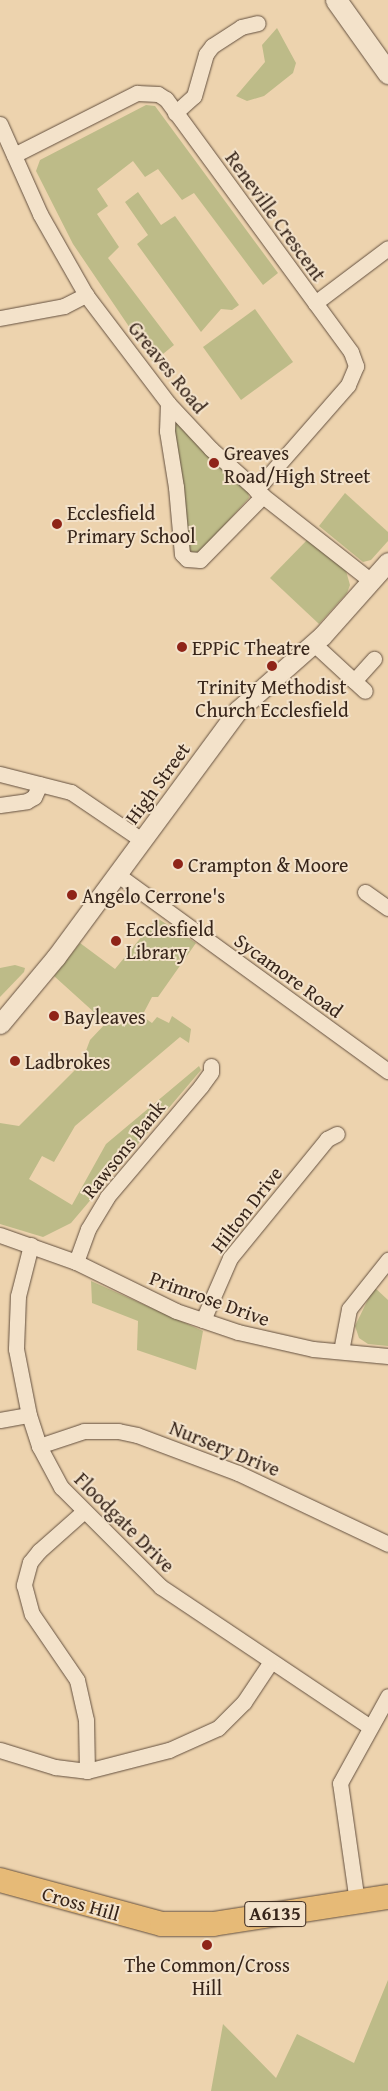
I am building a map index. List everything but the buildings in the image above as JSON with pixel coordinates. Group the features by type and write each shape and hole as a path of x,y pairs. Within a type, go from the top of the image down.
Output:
{"main road":[{"path":"336,0 388,73"},
{"name":"Cross Hill","path":"0,1880 162,1924 213,1924 357,1902"},
{"name":"A6135","path":"357,1902 388,1897"}],"street":[{"path":"175,112 194,96 206,54 212,46 241,27 258,23"},
{"name":"Reneville Crescent","path":"14,155 137,93 158,94 175,112 351,352 356,366 354,375 259,493 200,560 187,559 182,554 176,487 168,431 168,403"},
{"name":"Greaves Road","path":"0,124 40,214 86,295 168,403 211,449 259,493 371,581"},
{"path":"315,303 388,248"},
{"path":"0,318 64,306 86,295"},
{"name":"High Street","path":"2,1018 118,875 238,710 314,644 388,562"},
{"path":"314,644 365,691"},
{"path":"354,681 374,659"},
{"path":"0,774 40,784 84,799 143,841"},
{"path":"0,805 27,801 34,797 40,784"},
{"name":"Sycamore Road","path":"118,875 388,1071"},
{"path":"365,892 388,908"},
{"name":"Rawsons Bank","path":"76,1262 88,1229 107,1197 201,1086 211,1066"},
{"name":"Hilton Drive","path":"203,1320 230,1258 327,1139 337,1134"},
{"name":"Primrose Drive","path":"0,1235 76,1262 142,1296 203,1320 280,1343 388,1356"},
{"name":"Floodgate Drive","path":"31,1245 22,1279 16,1323 19,1376 39,1446 61,1487 83,1512 161,1587 270,1663 369,1726"},
{"path":"341,1351 349,1309 388,1260"},
{"path":"0,1420 29,1415"},
{"name":"Nursery Drive","path":"39,1446 84,1431 118,1430 136,1434 238,1473 388,1544"},
{"path":"83,1512 34,1556 26,1572 24,1585 32,1614 78,1680 86,1720 87,1771"},
{"path":"0,1750 55,1767 87,1771 170,1750 211,1733 244,1702 270,1663"},
{"path":"357,1902 340,1783 369,1726 388,1696"}],"shaded area":[{"path":"277,28 296,63 293,73 264,96 247,101 236,96 265,62 262,45"},
{"path":"146,105 155,106 278,273 263,285 194,193 182,200 158,169 145,177 133,161 97,189 108,206 97,214 119,247 108,258 174,345 153,362 73,244 36,171 40,160"},
{"path":"138,192 161,225 175,216 239,305 232,310 221,309 201,332 137,244 148,235 125,202"},
{"path":"255,309 293,362 241,400 203,347"},
{"path":"177,422 248,492 249,498 200,552 194,553 189,550 173,425"},
{"path":"345,493 388,532 388,541 371,560 363,562 319,526"},
{"path":"308,539 346,571 350,585 347,593 319,624 270,578"},
{"path":"157,918 196,943 158,997 152,997 142,1016 152,1023 157,1017 169,1023 172,1016 191,1029 189,1043 180,1037 75,1126 54,1162 42,1156 29,1179 72,1205 106,1144 199,1066 201,1070 71,1223 43,1237 0,1224 0,1123 19,1126 81,1064 90,1040 106,1023 54,976 80,943 115,969"},
{"path":"15,965 25,968 24,972 0,997 0,968"},
{"path":"91,1281 203,1331 196,1370 137,1350 138,1321 92,1303"},
{"path":"374,1287 388,1300 388,1346 368,1344 359,1338 355,1326"},
{"path":"388,1980 388,2091 211,2091 223,2024 276,2078 297,2034 354,2063"}],"place":[{"name":"Greaves Road/High Street","path":"214,463"},
{"name":"Ecclesfield Primary School","path":"57,524"},
{"name":"EPPiC Theatre","path":"182,647"},
{"name":"Trinity Methodist Church Ecclesfield","path":"272,666"},
{"name":"Crampton & Moore","path":"178,864"},
{"name":"Angelo Cerrone's","path":"72,895"},
{"name":"Ecclesfield Library","path":"116,941"},
{"name":"Bayleaves","path":"54,1016"},
{"name":"Ladbrokes","path":"15,1061"},
{"name":"The Common/Cross Hill","path":"207,1945"}]}
